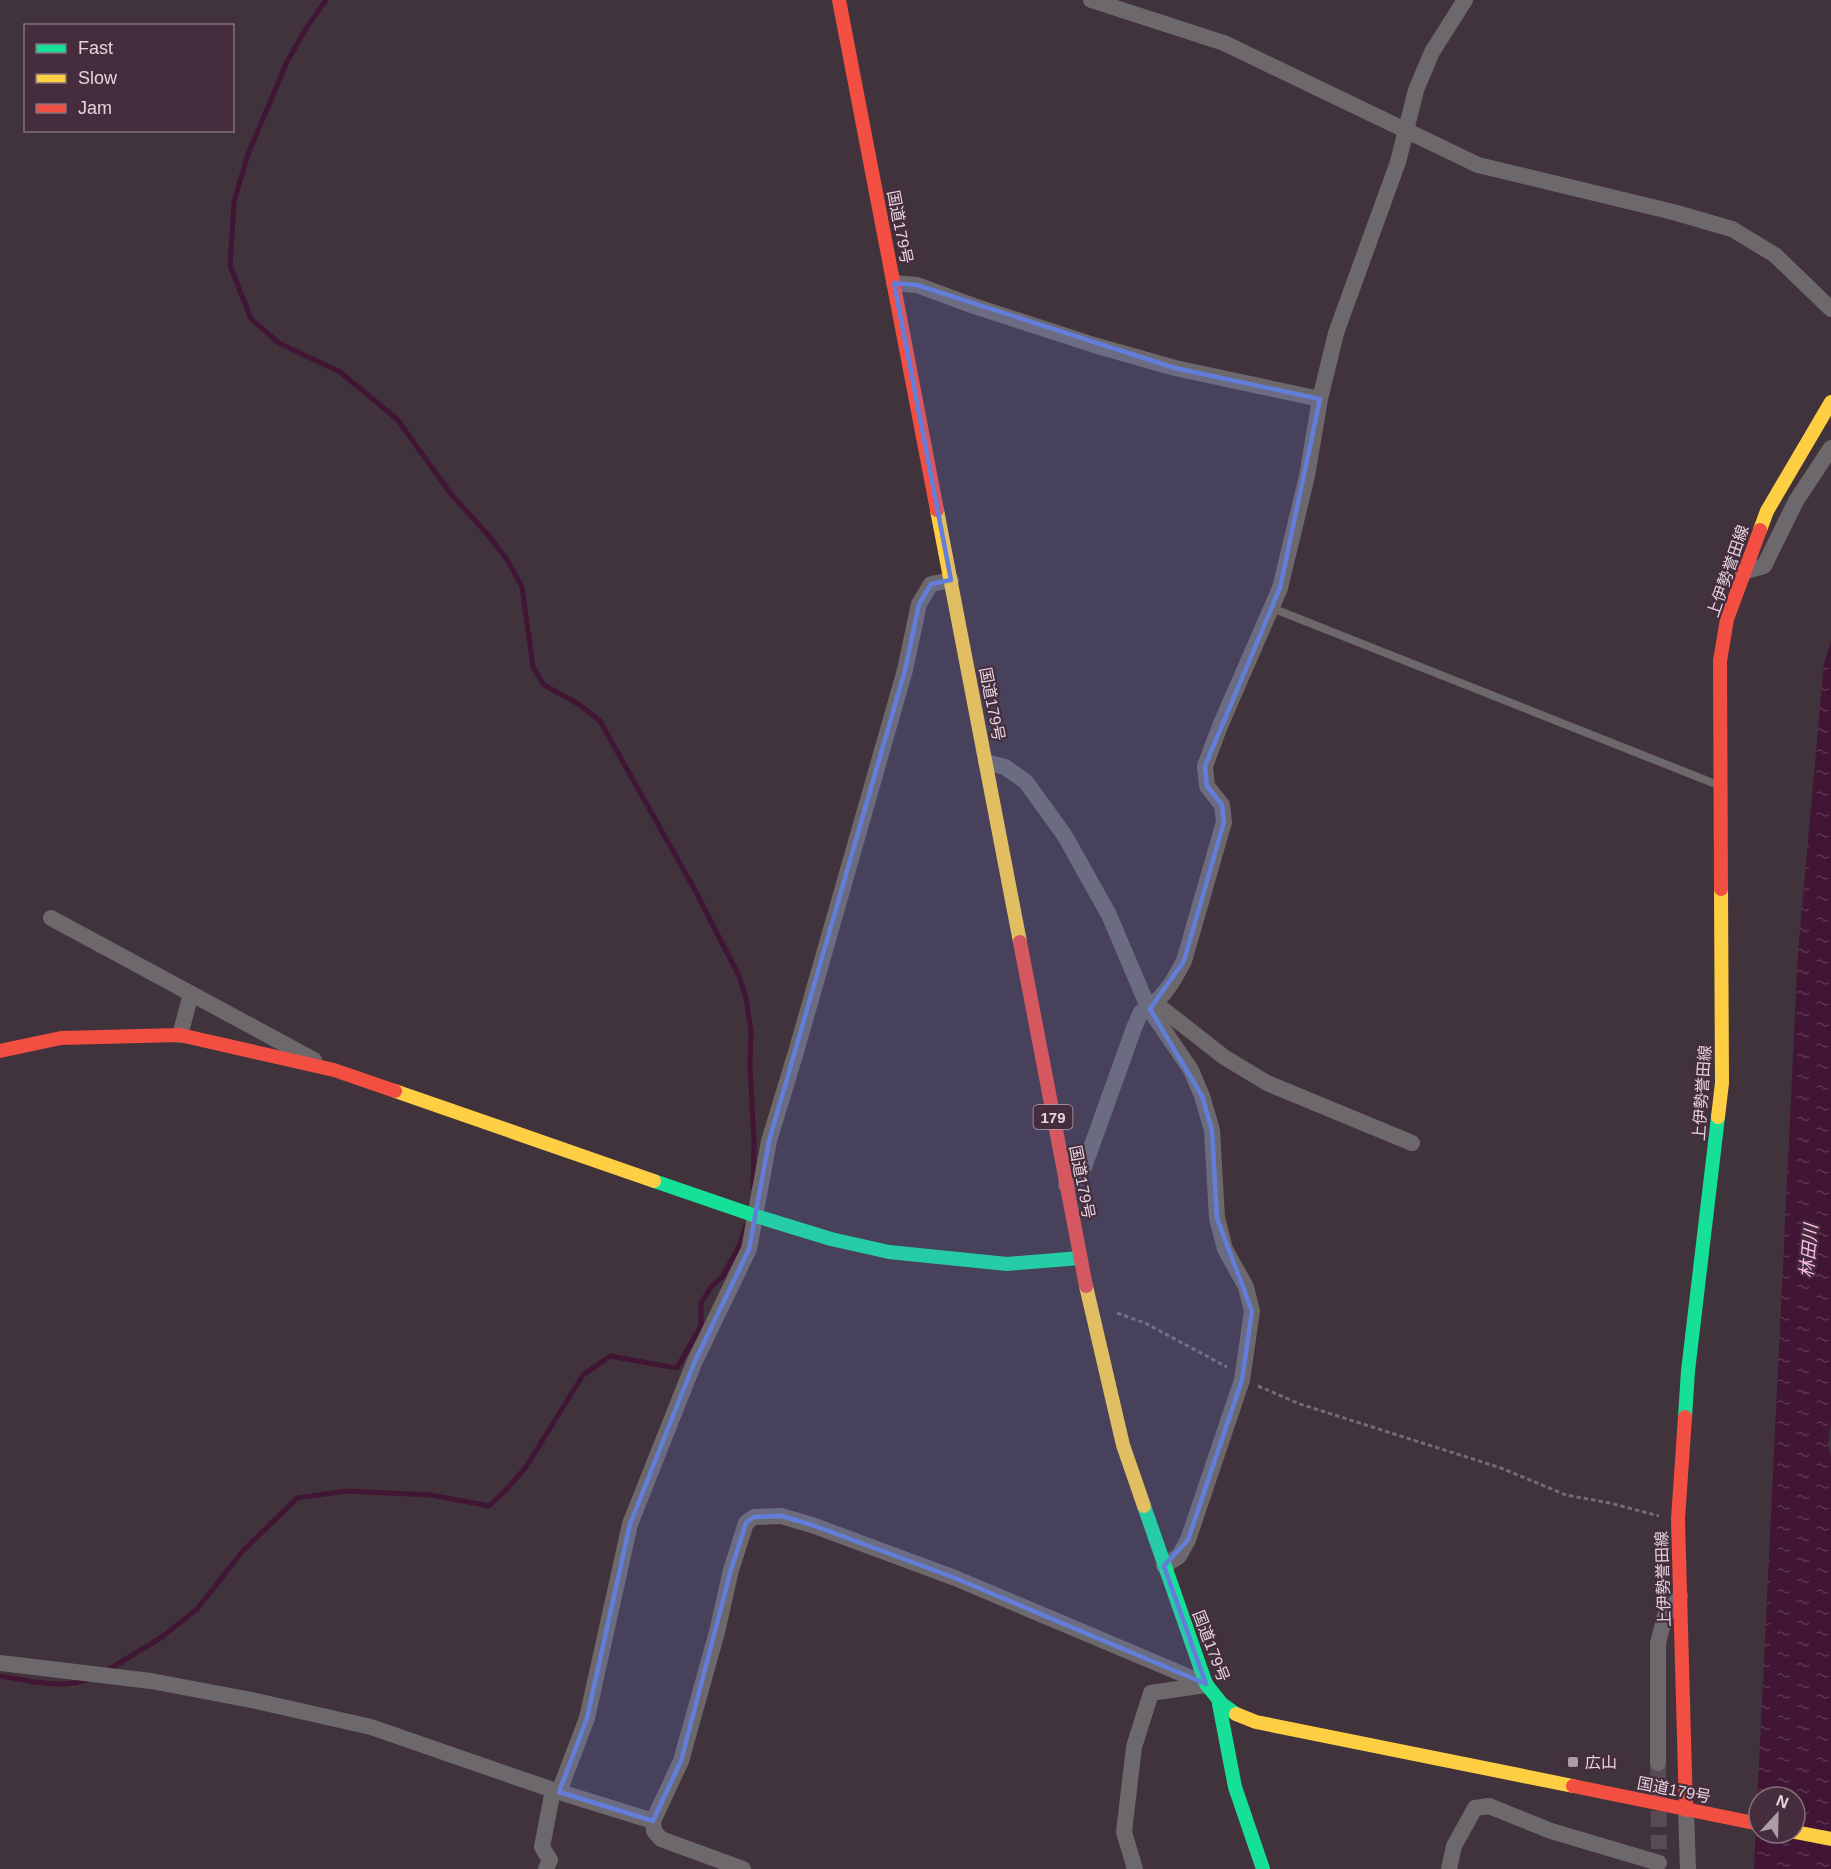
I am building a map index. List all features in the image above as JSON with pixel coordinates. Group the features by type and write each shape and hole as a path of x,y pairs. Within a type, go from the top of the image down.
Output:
{"main road":[{"name":"国道179号","path":"839,0 1089,1303 1123,1445 1206,1684 1219,1704 1256,1722 1747,1821"},
{"name":"上伊勢誉田線","path":"1686,1810 1678,1519 1688,1371 1722,1083 1719,661 1727,619 1767,511 1831,402"},
{"path":"0,1051 61,1038 180,1035 333,1070 750,1214 831,1239 889,1252 1007,1264 1080,1258"},
{"path":"1219,1704 1235,1787 1263,1869"},
{"path":"1807,1834 1831,1839"}],"street":[{"path":"1091,0 1224,43 1478,165 1673,212 1732,229 1775,255 1831,309"},
{"path":"1066,1185 1076,1180 1083,1170 1134,1028 1142,1012 1152,1005 1172,982 1184,962 1224,822 1222,805 1207,786 1205,766 1280,588 1307,476 1320,399 1336,333 1398,162 1416,90 1432,52 1465,0"},
{"path":"894,283 917,285 1094,345 1175,368 1320,399"},
{"path":"1743,572 1764,566 1796,501 1831,448"},
{"path":"546,1869 550,1860 542,1847 556,1791 587,1718 630,1524 694,1363 749,1249 750,1214 769,1141 905,670 919,603 931,584 951,580"},
{"path":"986,762 1005,767 1026,782 1065,836 1109,915 1152,1005 1191,1070 1212,1130 1217,1218 1225,1249 1246,1287 1252,1311 1242,1380 1188,1540 1179,1556 1164,1566"},
{"path":"51,918 333,1070"},
{"path":"180,1035 191,994"},
{"path":"1152,1005 1224,1058 1267,1083 1412,1143"},
{"path":"743,1869 661,1839 654,1831 652,1821 681,1761 717,1632 731,1570 746,1523 754,1517 781,1516 878,1549 955,1578 1206,1684"},
{"path":"1658,1763 1658,1643 1665,1616 1680,1596"},
{"path":"0,1663 151,1681 256,1701 371,1727 556,1791 652,1821"},
{"path":"1135,1869 1125,1832 1134,1747 1151,1693 1206,1684"},
{"path":"1449,1869 1454,1846 1475,1808 1489,1806 1551,1831 1659,1860"},
{"path":"1686,1810 1688,1869"}],"lane":[{"path":"1272,608 1721,786"}],"path":[{"path":"1089,1303 1145,1323 1225,1365 1242,1380 1300,1404 1501,1468 1566,1495 1610,1503 1655,1516 1678,1519"}],"highlighted area":[{"path":"894,283 917,285 1175,368 1320,399 1280,588 1205,766 1207,786 1222,805 1224,822 1184,961 1150,1009 1202,1096 1212,1130 1217,1218 1252,1311 1242,1380 1188,1540 1164,1566 1206,1684 955,1578 812,1525 781,1516 754,1517 746,1523 731,1570 681,1761 653,1821 559,1792 587,1718 630,1524 694,1363 749,1249 769,1141 905,670 919,604 931,584 951,580"}],"water":[{"name":"林田川","path":"1831,641 1831,1422 1828,1444 1831,1457 1831,1869 1754,1869 1755,1845 1807,1845 1807,1785 1758,1785 1798,952 1824,663"}],"waterway":[{"path":"326,0 287,62 248,154 234,202 230,265 251,319 279,343 340,372 397,419 451,494 508,561 522,587 533,667 544,685 580,705 600,721 696,892 739,976 746,998 751,1031 753,1188"},
{"path":"108,1670 162,1637 197,1609 242,1552 297,1498 346,1491 431,1495 489,1506 526,1467 583,1375 610,1356 677,1368 701,1326 701,1303 711,1287 723,1276 741,1242 745,1226"},
{"path":"0,1676 56,1684 89,1679"}],"tunnel":[{"path":"1658,1763 1659,1849"}],"traffic: fast":[{"path":"1685,1417 1688,1371 1718,1117"},
{"path":"654,1181 831,1239 889,1252 1007,1264 1080,1258"},
{"path":"1144,1506 1206,1684 1222,1704 1236,1714"},
{"path":"1219,1704 1235,1787 1263,1869"}],"traffic: slow":[{"path":"1760,530 1767,511 1831,402"},
{"path":"937,510 1020,942"},
{"path":"1718,1117 1722,1083 1721,889"},
{"path":"395,1091 654,1181"},
{"path":"1086,1286 1123,1445 1144,1506"},
{"path":"1236,1714 1256,1722 1573,1786"},
{"path":"1807,1834 1831,1839"}],"traffic: jam":[{"path":"839,0 937,510"},
{"path":"1721,889 1720,661 1727,619 1760,530"},
{"path":"1020,942 1086,1286"},
{"path":"0,1051 61,1038 180,1035 334,1070 395,1091"},
{"path":"1685,1417 1678,1519 1686,1810"},
{"path":"1573,1786 1747,1822"}],"place":[{"name":"広山","path":"1573,1762"}]}
